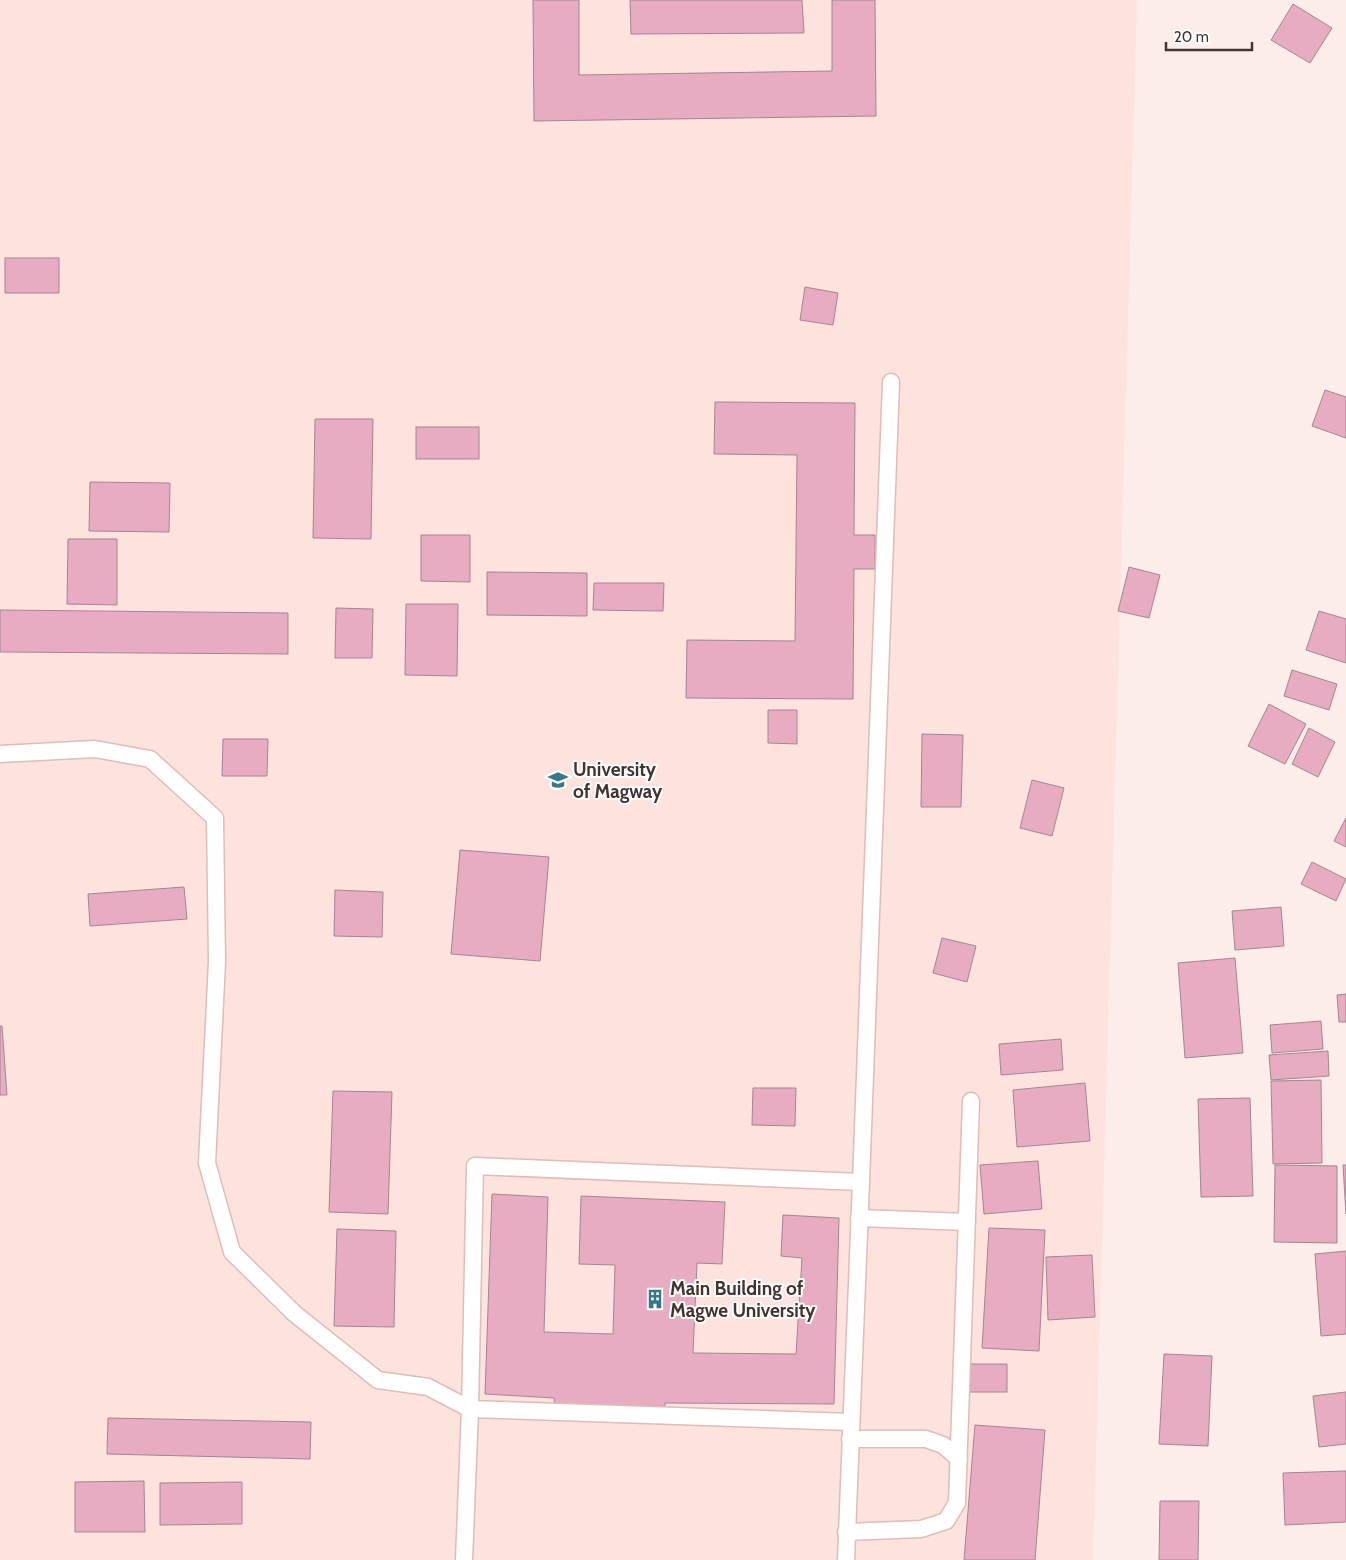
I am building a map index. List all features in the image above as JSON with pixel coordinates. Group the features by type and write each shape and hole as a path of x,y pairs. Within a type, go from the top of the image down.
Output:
{"lane":[{"path":"846,1560 892,382"},
{"path":"0,754 95,749 150,759 215,818 217,962 207,1163 232,1252 295,1314 378,1380 428,1387 470,1409 850,1422"},
{"path":"846,1532 921,1529 946,1521 957,1503 971,1101"},
{"path":"464,1560 470,1409 475,1166 861,1182"},
{"path":"859,1218 967,1222"},
{"path":"850,1439 926,1439 943,1444 959,1459"}],"shaded area":[{"name":"University of Magway","path":"0,0 1137,0 1093,1560 0,1560"}],"building":[{"path":"533,0 579,0 579,75 832,71 832,0 875,0 876,116 534,121"},
{"path":"630,0 802,0 804,33 631,34"},
{"path":"1293,4 1332,28 1310,63 1271,40"},
{"path":"5,258 59,258 59,293 5,293"},
{"path":"805,287 838,293 833,325 800,320"},
{"path":"1325,390 1346,397 1346,438 1312,426"},
{"path":"715,402 855,403 854,535 875,535 875,569 854,569 853,699 686,698 687,640 795,641 797,455 714,454"},
{"path":"315,419 373,419 371,539 313,538"},
{"path":"416,427 479,427 479,459 416,459"},
{"path":"90,482 170,483 169,532 89,531"},
{"path":"421,535 470,535 470,582 421,581"},
{"path":"68,539 117,539 117,605 67,604"},
{"path":"1129,567 1160,575 1149,618 1118,611"},
{"path":"487,572 587,573 587,616 487,615"},
{"path":"594,583 664,583 663,611 593,610"},
{"path":"406,604 458,604 457,676 405,675"},
{"path":"336,608 373,609 372,658 335,658"},
{"path":"0,610 288,613 288,654 0,652"},
{"path":"1319,611 1346,619 1346,663 1306,650"},
{"path":"1292,670 1337,684 1329,710 1284,696"},
{"path":"1269,704 1306,724 1285,764 1248,746"},
{"path":"768,710 797,710 797,744 768,743"},
{"path":"1309,728 1335,742 1318,777 1292,764"},
{"path":"922,734 963,735 961,807 921,807"},
{"path":"223,739 268,739 267,776 222,776"},
{"path":"1032,780 1064,788 1052,836 1020,828"},
{"path":"1346,818 1346,847 1334,841"},
{"path":"460,850 549,857 540,961 451,954"},
{"path":"1312,862 1346,879 1336,901 1301,884"},
{"path":"184,887 187,919 90,926 88,894"},
{"path":"335,890 383,892 382,937 334,936"},
{"path":"1281,907 1284,946 1235,950 1232,911"},
{"path":"942,938 976,946 967,982 933,973"},
{"path":"1235,958 1243,1053 1185,1058 1178,963"},
{"path":"1346,994 1346,1022 1339,1022 1337,995"},
{"path":"1321,1021 1323,1049 1272,1053 1270,1025"},
{"path":"0,1026 2,1026 7,1095 0,1095"},
{"path":"1061,1039 1063,1070 1001,1075 999,1044"},
{"path":"1328,1051 1329,1076 1271,1080 1269,1055"},
{"path":"1321,1080 1322,1163 1273,1164 1271,1081"},
{"path":"1085,1083 1090,1141 1017,1147 1013,1090"},
{"path":"753,1088 796,1088 795,1126 752,1125"},
{"path":"333,1091 392,1092 388,1214 329,1212"},
{"path":"1250,1098 1253,1196 1201,1197 1198,1099"},
{"path":"1038,1161 1042,1209 984,1214 980,1165"},
{"path":"1275,1165 1337,1166 1337,1243 1274,1242"},
{"path":"1343,1165 1346,1165 1346,1214"},
{"name":"Main Building of Magwe University","path":"492,1194 548,1197 544,1332 613,1334 615,1265 579,1264 581,1196 725,1202 722,1264 697,1263 693,1353 796,1354 802,1258 781,1256 783,1215 839,1218 834,1404 665,1403 665,1418 555,1416 554,1398 485,1394"},
{"path":"989,1228 1045,1230 1039,1351 982,1348"},
{"path":"337,1229 396,1231 394,1327 334,1326"},
{"path":"1346,1251 1346,1334 1321,1336 1315,1254"},
{"path":"1092,1255 1095,1317 1048,1320 1046,1257"},
{"path":"1164,1354 1212,1356 1208,1446 1159,1444"},
{"path":"965,1364 1007,1364 1007,1392 965,1392"},
{"path":"1346,1392 1346,1444 1319,1447 1313,1396"},
{"path":"108,1418 311,1422 310,1459 107,1454"},
{"path":"975,1425 1045,1430 1035,1560 964,1560"},
{"path":"1346,1471 1346,1522 1285,1525 1283,1473"},
{"path":"144,1481 145,1532 75,1532 75,1482"},
{"path":"242,1482 242,1524 160,1525 160,1483"},
{"path":"1160,1501 1199,1501 1198,1560 1159,1560"}],"place":[{"name":"University of Magway","path":"558,780"},
{"name":"Main Building of Magwe University","path":"655,1299"}]}
